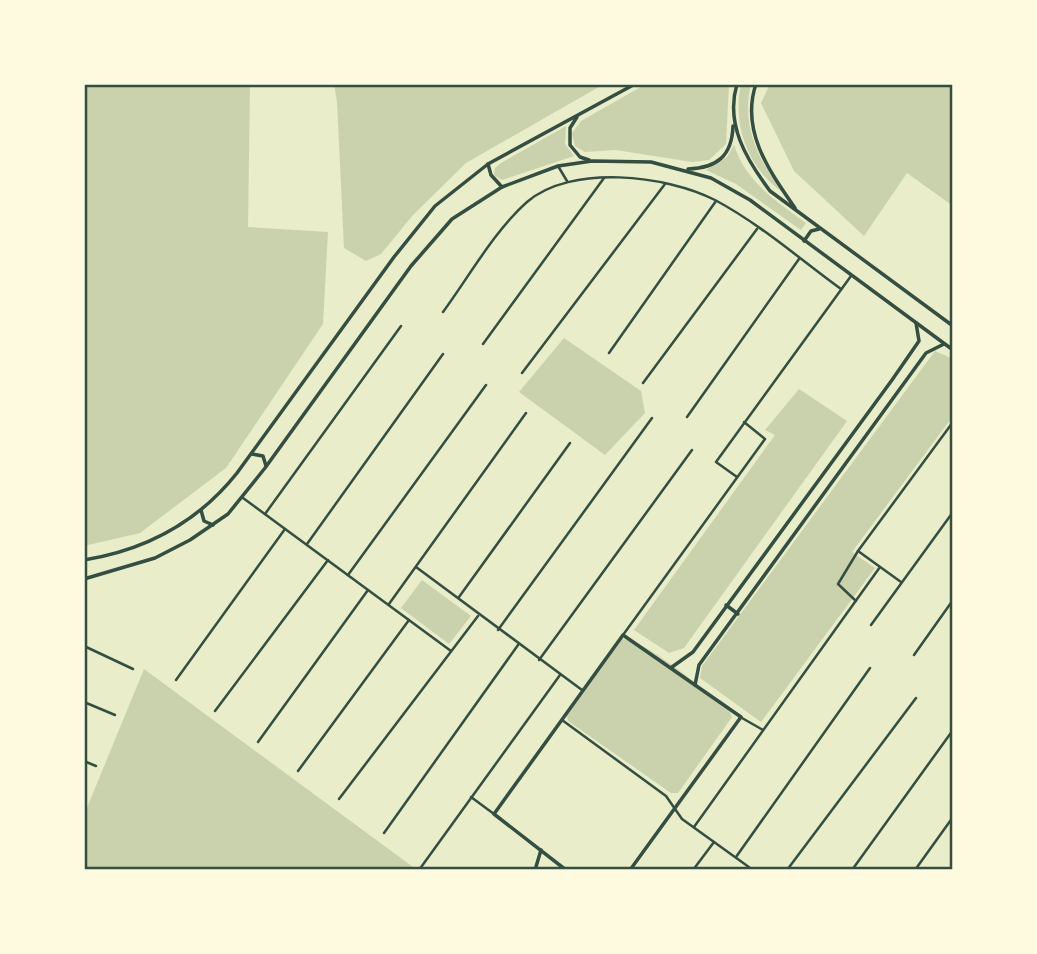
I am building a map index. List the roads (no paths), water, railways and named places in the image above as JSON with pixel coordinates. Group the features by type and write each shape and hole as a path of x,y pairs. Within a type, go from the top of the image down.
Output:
{"main road":[{"path":"84,560 124,552 153,541 201,510 226,488 416,228 454,189 488,164 635,84"},
{"path":"686,169 709,167 722,159 733,138 736,84"},
{"path":"756,84 751,110 758,145 772,174 798,213"},
{"path":"578,116 570,128 570,145 580,157 592,161"},
{"path":"734,119 743,149 770,191 953,326"},
{"path":"84,579 155,558 213,525 243,498 434,238 470,205 502,187 558,166 592,161 651,162 686,169 730,187 953,351"},
{"path":"488,164 491,175 502,187"},
{"path":"804,241 811,232 821,229"},
{"path":"671,667 693,652 918,344 916,323"},
{"path":"695,685 699,665 901,387 929,350 944,344"},
{"path":"892,380 901,387"},
{"path":"252,454 263,456 265,468"},
{"path":"201,510 204,521 213,525"},
{"path":"726,605 738,614"},
{"path":"566,870 494,814 623,635 741,717 630,870"},
{"path":"535,870 541,850"},
{"path":"557,870 566,870"}],"street":[{"path":"558,166 567,181"},
{"path":"483,344 604,178"},
{"path":"443,312 512,218 542,192 567,181 604,178 665,184 716,201 841,289"},
{"path":"523,373 665,184"},
{"path":"609,353 716,201"},
{"path":"643,383 757,229"},
{"path":"687,416 799,259"},
{"path":"737,477 716,462 851,275"},
{"path":"265,514 401,326"},
{"path":"307,544 443,354"},
{"path":"348,575 486,385"},
{"path":"389,604 526,413"},
{"path":"498,630 652,418"},
{"path":"623,635 765,439 744,422"},
{"path":"856,601 838,584 858,551 953,422"},
{"path":"458,597 570,443"},
{"path":"539,660 692,450"},
{"path":"243,498 451,650"},
{"path":"871,625 953,512"},
{"path":"176,680 285,529"},
{"path":"858,551 901,582"},
{"path":"215,710 328,560"},
{"path":"694,827 880,567"},
{"path":"416,568 582,690"},
{"path":"258,742 368,590"},
{"path":"914,655 953,600"},
{"path":"339,799 478,615"},
{"path":"298,771 409,620"},
{"path":"384,833 518,645"},
{"path":"84,646 133,669"},
{"path":"736,857 870,668"},
{"path":"420,868 560,675"},
{"path":"787,870 916,698"},
{"path":"84,702 115,715"},
{"path":"741,717 763,730"},
{"path":"561,720 666,796 674,809 694,827 754,870"},
{"path":"852,870 953,730"},
{"path":"84,761 96,766"},
{"path":"471,797 494,814"},
{"path":"915,870 953,817"},
{"path":"693,870 714,841"}]}
